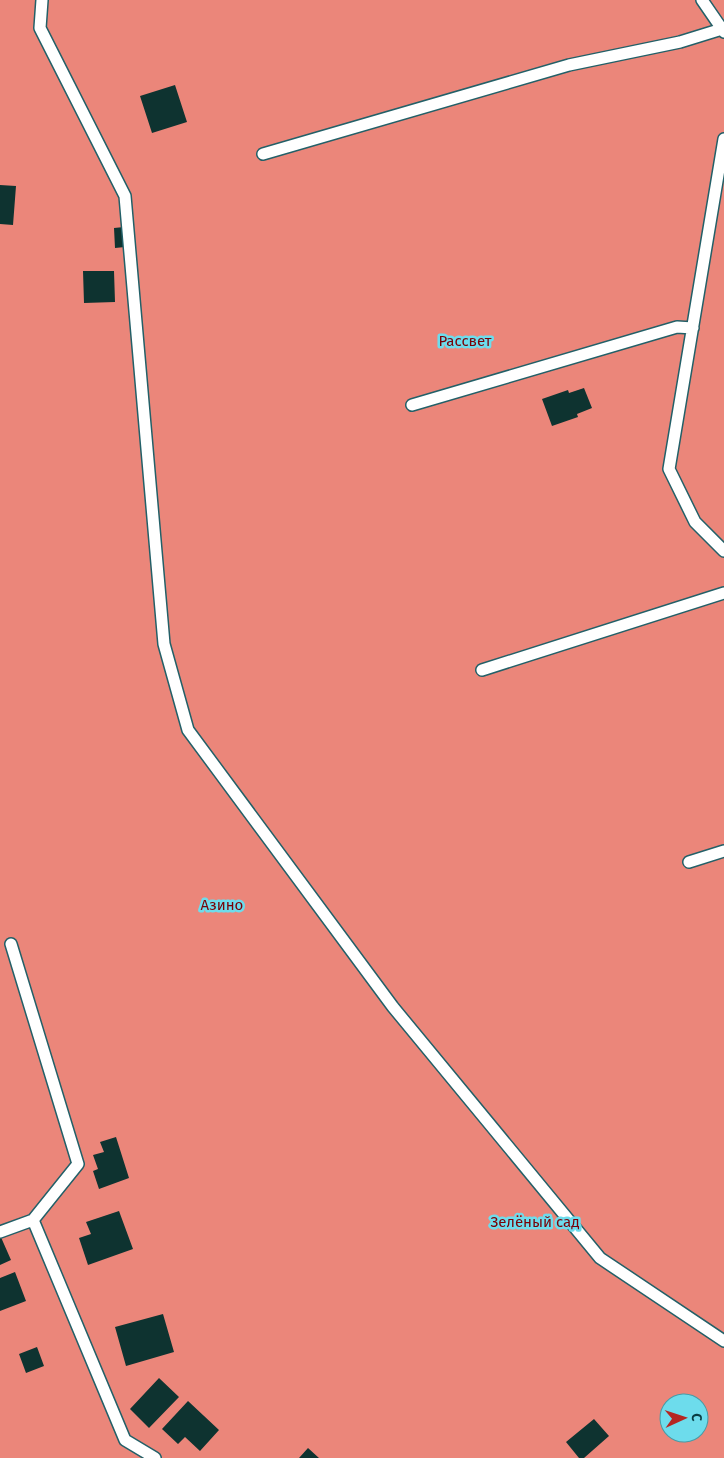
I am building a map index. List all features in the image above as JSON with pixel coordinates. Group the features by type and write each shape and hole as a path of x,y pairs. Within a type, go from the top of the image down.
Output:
{"lane":[{"path":"42,0 40,28 125,196 164,644 188,730 393,1007 600,1258 724,1341"},
{"path":"264,154 569,64 680,42 723,31 702,0"},
{"path":"724,139 669,469 695,522 724,551"},
{"path":"412,404 677,327 693,328"},
{"path":"482,670 724,593"},
{"path":"689,862 724,851"},
{"path":"0,1232 33,1220 78,1164 11,944"},
{"path":"33,1220 125,1440 155,1458"}],"green space":[{"path":"0,0 724,0 724,1458 0,1458"}],"building":[{"path":"175,85 187,122 152,133 140,96"},
{"path":"0,185 16,186 13,225 0,224"},
{"path":"124,227 125,247 115,248 114,228"},
{"path":"83,271 114,271 115,302 84,303"},
{"path":"584,388 592,408 577,414 578,417 552,426 542,399 568,390 569,393"},
{"path":"116,1137 129,1178 99,1189 93,1171 98,1169 93,1155 104,1152 100,1142"},
{"path":"119,1211 133,1249 88,1265 79,1238 91,1234 86,1222"},
{"path":"0,1235 11,1260 0,1265"},
{"path":"15,1272 26,1301 0,1311 0,1278"},
{"path":"163,1314 174,1352 126,1366 115,1327"},
{"path":"37,1347 44,1366 26,1373 19,1354"},
{"path":"159,1378 179,1397 149,1428 130,1409"},
{"path":"188,1401 219,1430 200,1451 185,1437 178,1444 162,1429"},
{"path":"594,1419 609,1436 584,1458 579,1458 566,1442"},
{"path":"308,1448 319,1458 299,1458"}],"park label":[{"name":"Рассвет","path":"465,341"},
{"name":"Азино","path":"222,905"},
{"name":"Зелёный сад","path":"535,1222"}]}
